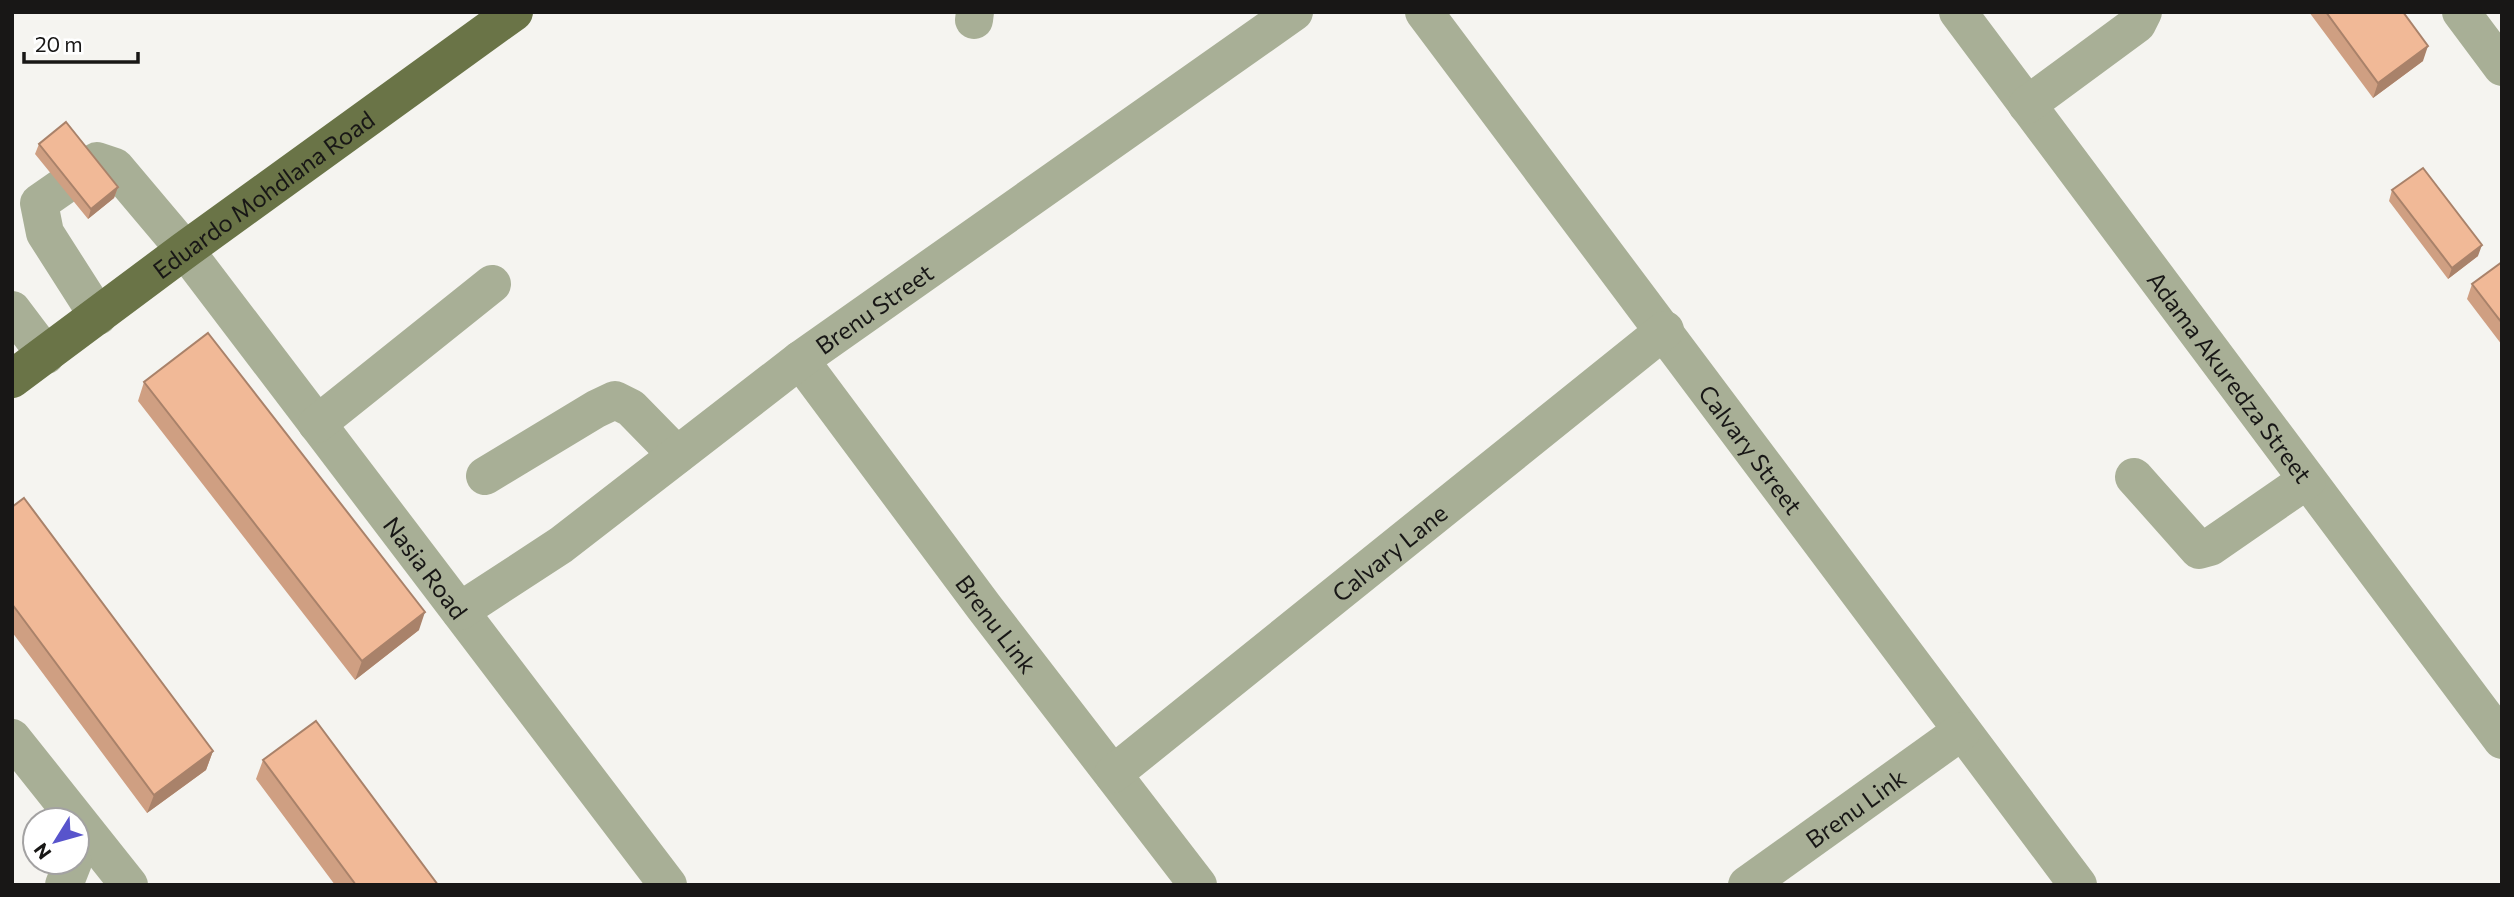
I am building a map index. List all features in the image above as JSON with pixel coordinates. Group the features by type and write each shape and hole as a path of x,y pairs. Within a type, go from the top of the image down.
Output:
{"main road":[{"name":"Eduardo Mohdlana Road","path":"12,379 514,12"}],"street":[{"name":"Brenu Street","path":"460,611 561,545 800,360 1294,12"},
{"name":"Calvary Street","path":"1424,12 1665,330 2078,885"},
{"name":"Adama Akuredza Street","path":"1958,12 2502,740"},
{"path":"2027,105 2137,24 2143,12"},
{"path":"2460,12 2502,67"},
{"name":"Nasia Road","path":"98,316 45,233 39,203 97,161 116,167 186,250 668,885"},
{"path":"317,424 492,284"},
{"path":"12,310 46,355"},
{"name":"Calvary Lane","path":"1114,774 1665,330"},
{"name":"Brenu Link","path":"800,360 984,607 1198,885"},
{"path":"485,476 615,400 631,408 677,455"},
{"path":"2134,477 2199,550 2210,547 2307,480"},
{"name":"Brenu Link","path":"1747,885 1962,731"},
{"path":"12,738 53,806"},
{"path":"91,858 129,885"}],"building":[{"path":"2326,12 2403,12 2428,46 2378,83"},
{"path":"66,122 118,187 91,209 39,144"},
{"path":"2423,168 2482,245 2452,268 2392,190"},
{"path":"2502,262 2502,323 2472,284"},
{"path":"208,333 425,612 362,661 144,382"},
{"path":"24,498 213,751 154,795 12,604 12,507"},
{"path":"316,721 438,885 356,885 263,760"}]}
